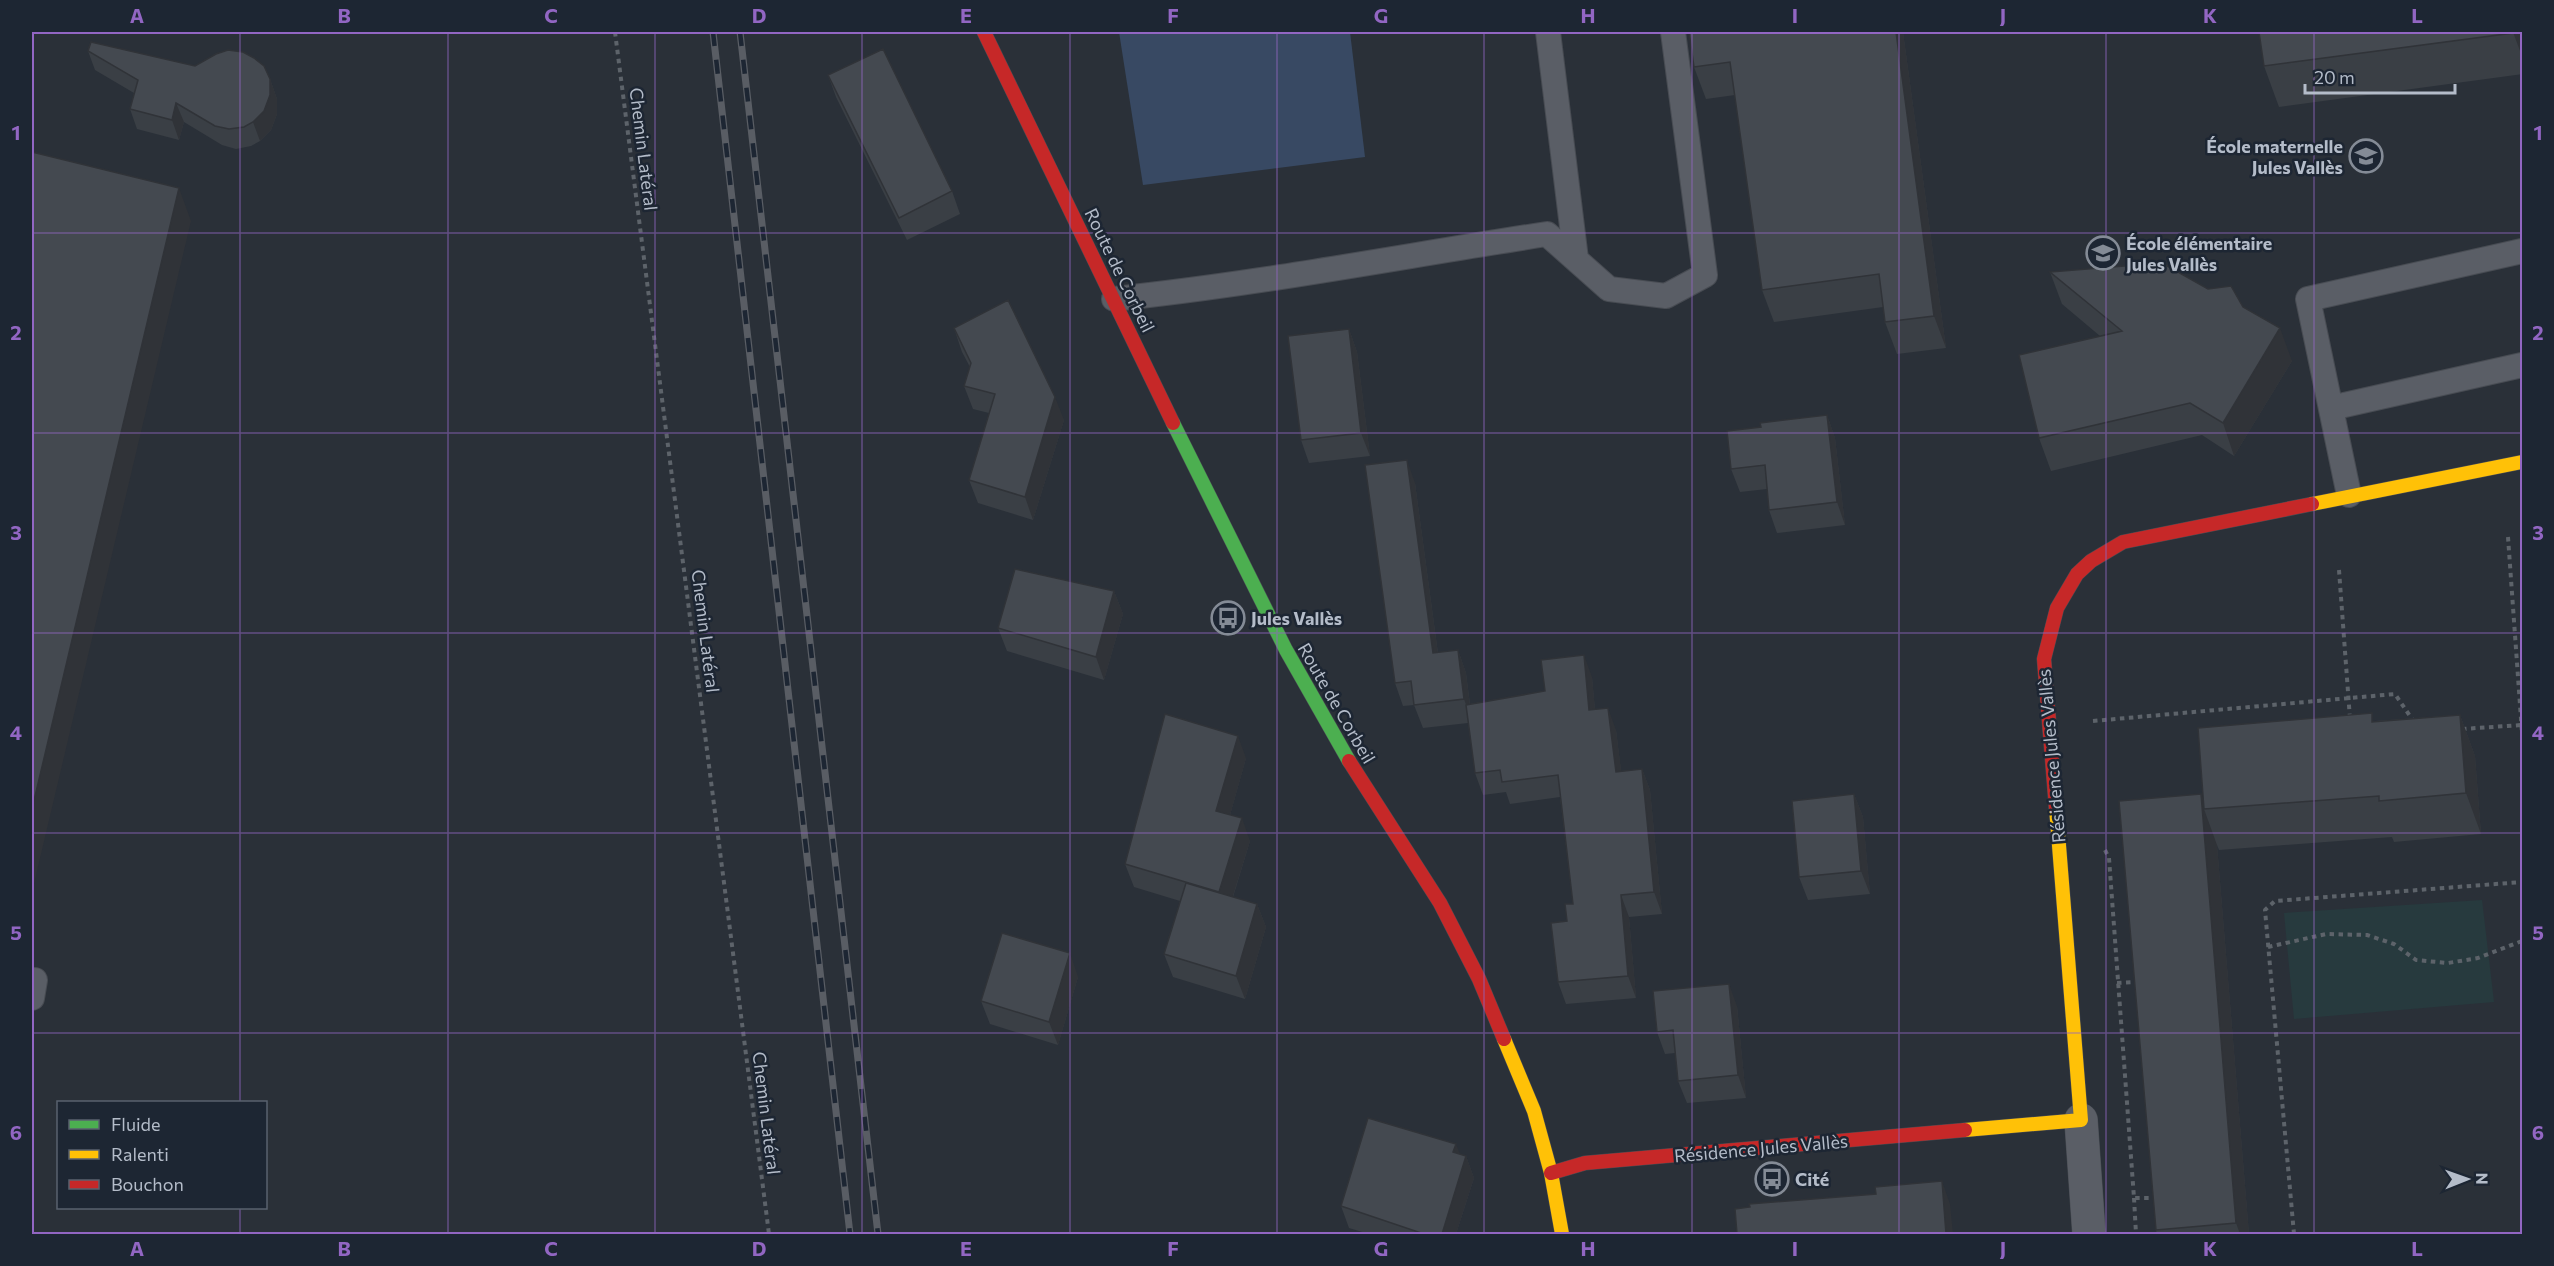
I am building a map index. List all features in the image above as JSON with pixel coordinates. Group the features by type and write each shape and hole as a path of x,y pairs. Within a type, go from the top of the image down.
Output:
{"street":[{"name":"Route de Corbeil","path":"984,32 1286,650 1359,778 1440,903 1479,979 1529,1097 1551,1173 1562,1234"},
{"name":"Résidence Jules Vallès","path":"2089,1234 2044,660 2051,619 2064,592 2087,564 2123,542 2523,462"},
{"name":"Résidence Jules Vallès","path":"1551,1173 1586,1163 2081,1120"}],"lane":[{"path":"1548,32 1576,259"},
{"path":"1114,299 1222,287 1360,262 1547,234 1609,289 1666,296 1705,275 1673,32"},
{"path":"2349,495 2308,299 2523,251"},
{"path":"2331,408 2523,365"}],"path":[{"name":"Chemin Latéral","path":"615,32 769,1234"},
{"path":"2508,537 2523,734"},
{"path":"2339,570 2350,721"},
{"path":"2083,722 2395,694 2415,723"},
{"path":"2455,730 2522,725"},
{"path":"2104,848 2109,858 2136,1234"},
{"path":"2294,1234 2265,910 2276,901 2523,882"},
{"path":"2268,947 2326,934 2367,935 2394,944 2416,960 2448,963 2478,958 2523,941"},
{"path":"2117,983 2146,981"},
{"path":"2134,1198 2164,1197"}],"green space":[{"path":"2482,900 2494,1002 2294,1019 2284,913"}],"water":[{"path":"1119,32 1350,32 1365,157 1143,185"}],"building":[{"path":"1689,32 1896,32 1934,316 1885,322 1879,274 1762,290 1730,62 1694,67"},
{"path":"2259,32 2513,32 2513,33 2264,66"},
{"path":"91,42 195,66 228,50 243,52 264,66 270,79 270,95 264,111 253,122 244,127 229,129 215,126 176,103 172,120 130,109 138,80 88,51"},
{"path":"883,49 952,191 899,218 828,75"},
{"path":"32,152 179,188 32,809"},
{"path":"2162,263 2208,289 2231,286 2243,307 2280,328 2223,423 2190,403 2039,438 2019,355 2122,331 2050,272"},
{"path":"1008,300 1055,397 1025,497 969,480 995,394 964,386 971,363 954,328"},
{"path":"1349,329 1361,433 1301,440 1288,336"},
{"path":"1827,415 1837,502 1769,510 1765,465 1731,469 1727,431 1761,427 1760,423"},
{"path":"1407,460 1433,653 1458,650 1464,699 1414,705 1411,681 1395,683 1365,465"},
{"path":"1015,569 1114,591 1096,657 998,628"},
{"path":"1584,655 1589,710 1608,708 1616,772 1642,769 1654,892 1621,895 1628,976 1558,982 1551,923 1567,921 1565,904 1573,904 1558,775 1502,782 1500,770 1475,773 1466,705 1545,691 1541,660"},
{"path":"2372,713 2372,722 2460,715 2466,793 2379,801 2379,796 2204,809 2198,728"},
{"path":"1165,714 1238,736 1216,811 1242,818 1219,892 1125,864"},
{"path":"1854,794 1861,871 1799,877 1792,801"},
{"path":"2201,794 2236,1223 2156,1230 2119,801"},
{"path":"1186,883 1257,904 1236,976 1164,954"},
{"path":"1002,933 1070,953 1049,1022 981,1001"},
{"path":"1729,984 1738,1075 1678,1081 1673,1030 1657,1032 1653,991"},
{"path":"1368,1118 1456,1144 1453,1152 1466,1156 1442,1234 1424,1234 1341,1206"},
{"path":"1942,1181 1946,1234 1737,1234 1735,1209 1750,1207 1749,1204 1876,1194 1875,1187"}],"railway":[{"path":"713,32 850,1234"},
{"path":"740,32 878,1234"}],"traffic: fast":[{"path":"1173,423 1286,650 1349,761"}],"traffic: slow":[{"path":"2312,504 2522,462"},
{"path":"1965,1130 2081,1120 2056,808"},
{"path":"1504,1039 1534,1111 1551,1173 1562,1234"}],"traffic: jam":[{"path":"984,32 1173,423"},
{"path":"2056,808 2044,659 2057,608 2077,574 2091,561 2123,542 2312,504"},
{"path":"1349,761 1440,903 1479,979 1504,1039"},
{"path":"1551,1173 1585,1163 1965,1130"}],"place":[{"name":"École maternelle Jules Vallès","path":"2366,156"},
{"name":"École élémentaire Jules Vallès","path":"2103,253"},
{"name":"Jules Vallès","path":"1228,618"},
{"name":"Cité","path":"1772,1179"}]}
